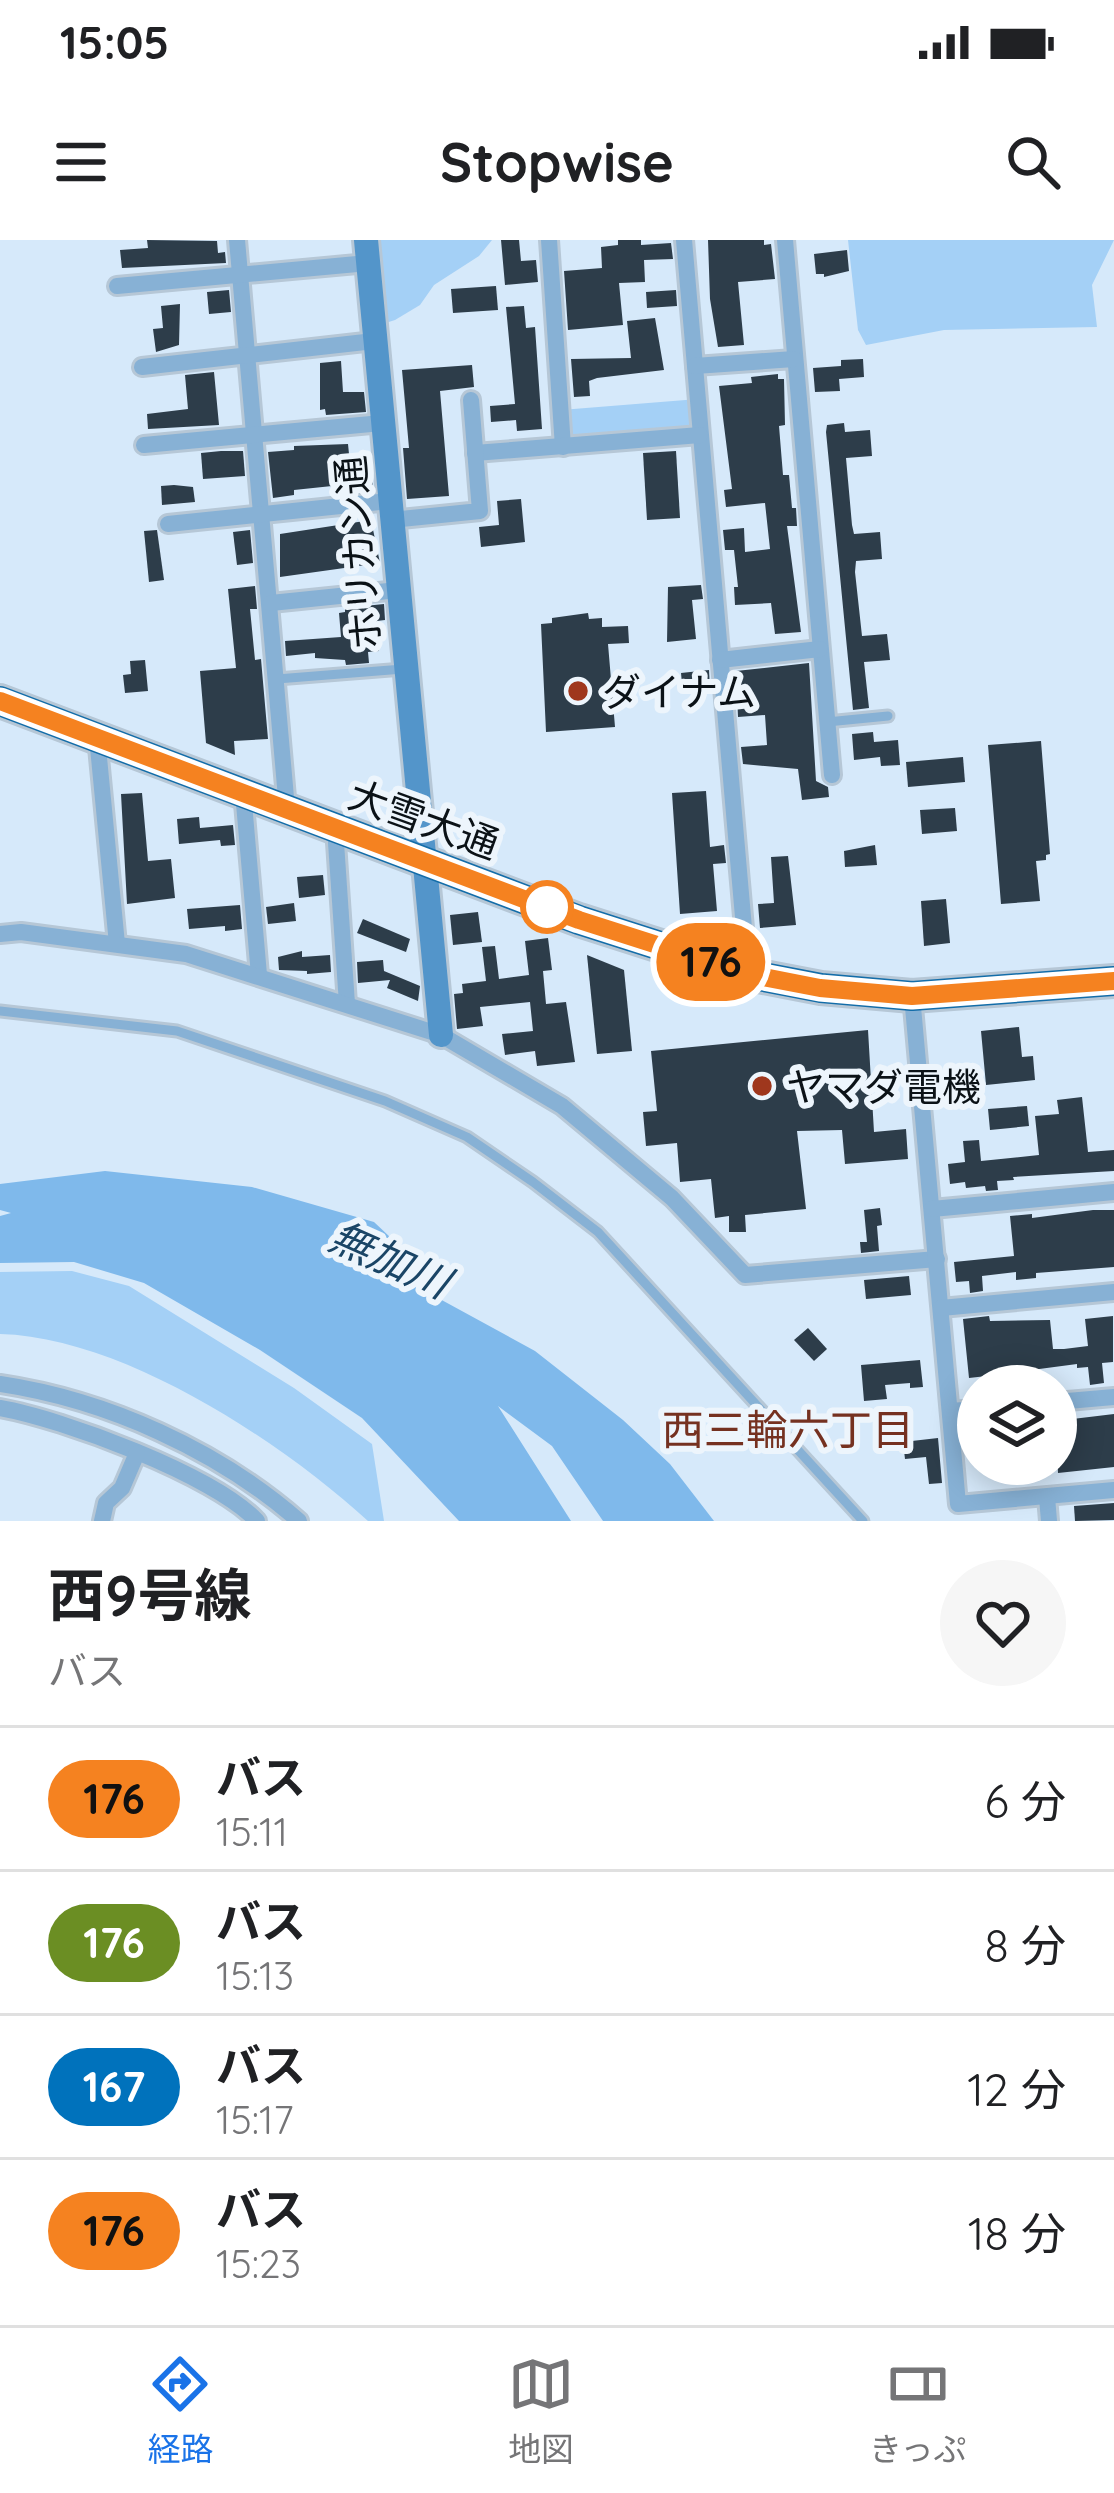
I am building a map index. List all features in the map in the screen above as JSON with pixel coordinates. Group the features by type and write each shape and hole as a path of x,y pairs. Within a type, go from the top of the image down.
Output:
{"highway":[{"name":"大雪大通","path":"0,701 579,920 748,974 820,988 912,996 1114,981"}],"street":[{"path":"237,240 287,809"},
{"path":"549,240 563,447"},
{"path":"684,240 748,974"},
{"path":"785,240 832,776"},
{"path":"117,286 240,275 367,252"},
{"name":"ホリカン通","path":"367,252 441,1036"},
{"path":"142,367 374,341"},
{"path":"695,366 794,359"},
{"path":"168,524 263,514 480,511 471,400"},
{"path":"144,445 382,423"},
{"path":"475,453 700,436"},
{"path":"272,603 398,590"},
{"path":"720,659 820,649"},
{"path":"97,736 117,944"},
{"path":"243,792 259,975"},
{"path":"335,828 346,1004"},
{"path":"0,934 21,932 186,954 441,1036 562,1106 672,1198 745,1276 937,1259"},
{"path":"912,996 958,1504 1114,1490"},
{"path":"932,1209 1114,1192"},
{"path":"941,1308 1114,1292"},
{"path":"0,1384 114,1414 193,1448 278,1502 299,1521"},
{"path":"1077,1400 1114,1397"},
{"path":"0,1408 85,1431 137,1453 213,1490 257,1521"},
{"path":"950,1411 957,1410"},
{"path":"101,1521 106,1503 122,1488 137,1453"},
{"path":"1047,1497 1049,1521"}],"lane":[{"path":"277,679 405,669"},
{"path":"827,722 888,716"},
{"path":"0,1010 177,1031 385,1101 467,1137 598,1232 863,1521"}],"shaded area":[{"path":"366,240 492,240 479,256 434,285 420,305 373,327"},
{"path":"848,240 1114,240 1092,285 1097,327 944,330 866,345 858,330"},
{"path":"698,399 700,435 563,447 561,410"},
{"path":"72,1271 129,1286 294,1388 372,1444 384,1521 368,1521 245,1427 147,1373 47,1340 0,1334 0,1272"}],"water":[{"name":"無加川","path":"105,1171 252,1187 374,1222 408,1254 427,1292 535,1351 623,1420 670,1464 714,1521 603,1521 552,1446 498,1406 571,1521 459,1521 362,1418 260,1350 144,1283 74,1262 0,1263 0,1216 11,1213 0,1210 0,1184"}],"building":[{"path":"147,240 217,241 218,253 225,252 226,263 122,268 120,250 148,248"},
{"path":"501,240 519,240 521,261 536,260 538,282 505,285"},
{"path":"618,240 641,240 641,245 671,243 673,259 644,260 645,282 619,283 623,325 568,330 564,271 602,268 601,247 618,245"},
{"path":"708,240 771,244 775,279 738,282 744,345 718,347"},
{"path":"847,250 849,271 824,277 816,274 814,254"},
{"path":"496,286 498,310 453,313 451,289"},
{"path":"229,290 231,312 209,314 207,292"},
{"path":"676,290 677,306 647,308 646,292"},
{"path":"180,304 179,345 156,352 153,329 163,328 161,306"},
{"path":"524,306 526,328 535,327 542,429 517,431 516,420 491,422 490,406 515,404 506,307"},
{"path":"655,318 664,370 597,378 589,381 590,396 574,397 571,359 631,358 627,321"},
{"path":"863,359 864,377 839,379 840,391 815,392 813,368"},
{"path":"341,361 343,392 364,392 366,412 326,415 325,409 320,410 320,363"},
{"path":"472,365 474,387 440,391 449,496 407,499 403,448 409,448 402,370"},
{"path":"214,372 219,425 148,429 147,414 188,409 185,375"},
{"path":"778,374 778,379 784,379 785,425 779,426 783,475 789,475 792,508 796,508 797,526 787,526 801,632 775,634 771,603 735,605 734,550 725,550 723,530 744,528 745,552 770,549 765,503 726,507 724,490 732,489 719,386 752,383 751,377"},
{"path":"844,423 845,432 870,430 872,456 846,458 852,525 854,534 880,532 882,559 856,561 855,572 862,636 887,634 890,660 864,662 869,708 853,710 826,432 827,425"},
{"path":"348,444 351,474 371,471 373,489 333,494 332,486 294,490 294,495 273,498 268,452"},
{"path":"243,451 245,476 203,479 201,453"},
{"path":"676,451 680,518 647,520 643,453"},
{"path":"161,486 193,487 195,502 162,505"},
{"path":"521,499 525,542 481,547 479,527 499,525 497,501"},
{"path":"371,520 380,563 280,577 280,534"},
{"path":"157,530 164,580 149,582 144,531"},
{"path":"250,530 253,563 237,565 233,532"},
{"path":"701,585 703,599 692,600 696,639 667,642 668,587"},
{"path":"255,586 257,609 250,609 255,660 261,659 268,739 234,741 235,755 206,743 200,671 236,668 228,589"},
{"path":"384,604 385,620 377,621 379,651 368,652 369,663 346,665 345,660 315,658 315,653 286,656 285,641 341,637 339,613 345,608"},
{"name":"ダイナム","path":"588,613 589,619 602,618 602,627 628,626 629,643 608,644 615,727 546,732 541,624"},
{"path":"145,660 148,691 125,693 123,675 131,674 130,661"},
{"path":"809,663 816,781 828,787 829,797 802,800 798,769 743,764 741,747 767,745 765,715 738,717 736,671"},
{"path":"709,670 710,690 683,693 681,673"},
{"path":"873,732 874,742 898,740 900,765 881,766 880,757 854,760 852,734"},
{"path":"1041,741 1050,854 1036,861 1040,901 1001,904 988,745"},
{"path":"963,757 965,782 908,787 906,762"},
{"path":"706,791 710,847 724,845 726,863 713,864 717,911 680,914 672,793"},
{"path":"142,793 148,861 171,859 175,898 127,904 121,794"},
{"path":"955,808 957,831 922,834 920,810"},
{"path":"199,817 200,828 233,825 235,845 221,846 220,840 179,844 177,819"},
{"path":"875,845 877,865 845,867 844,851"},
{"path":"788,856 796,925 760,928 758,904 774,903 771,857"},
{"path":"323,875 325,895 299,898 297,877"},
{"path":"946,899 950,943 924,946 921,901"},
{"path":"294,903 296,921 268,924 266,907"},
{"path":"240,905 242,929 189,929 187,909"},
{"path":"478,912 482,942 453,945 450,915"},
{"path":"363,919 410,939 406,952 357,933"},
{"path":"548,938 552,970 543,971 546,1004 566,1002 575,1062 537,1066 535,1051 505,1055 502,1034 533,1031 530,1002 480,1007 483,1026 457,1029 454,994 463,993 462,984 486,981 482,947 495,946 499,979 529,975 525,941"},
{"path":"302,951 302,957 330,955 331,972 279,970 278,957"},
{"path":"587,955 624,970 632,1051 597,1054"},
{"path":"383,960 384,971 420,986 418,1001 387,988 390,980 358,983 357,962"},
{"path":"1019,1027 1022,1057 1033,1056 1035,1080 986,1085 981,1031"},
{"name":"ヤマダ電機","path":"868,1030 874,1132 906,1129 908,1159 845,1164 842,1130 797,1131 806,1209 745,1215 746,1232 729,1232 729,1216 715,1218 711,1179 680,1182 677,1143 646,1146 643,1112 657,1111 651,1051"},
{"path":"1082,1097 1088,1152 1114,1150 1114,1171 1013,1177 997,1181 998,1190 986,1191 985,1186 966,1188 965,1182 950,1184 948,1164 965,1162 963,1141 979,1140 981,1161 1039,1155 1035,1116 1059,1114 1057,1100"},
{"path":"1027,1106 1029,1126 990,1130 988,1109"},
{"path":"880,1208 879,1251 861,1253 860,1242 867,1242 864,1210"},
{"path":"1114,1210 1114,1267 1036,1273 1036,1278 1016,1280 1016,1272 982,1276 983,1291 970,1293 969,1281 956,1282 954,1262 1014,1256 1010,1216"},
{"path":"909,1276 911,1295 866,1299 864,1280"},
{"path":"1113,1316 1113,1362 1102,1363 1104,1383 1090,1385 1088,1367 1077,1368 1077,1364 968,1365 963,1319 1050,1320 1053,1349 1064,1349 1088,1346 1085,1319"},
{"path":"808,1328 827,1349 814,1361 794,1340"},
{"path":"920,1360 923,1387 885,1385 887,1399 864,1401 861,1365"},
{"path":"1114,1414 1114,1467 1077,1471 1077,1418"},
{"path":"938,1438 942,1483 929,1484 926,1457 905,1459 903,1442"},
{"path":"1114,1503 1114,1520 1075,1521 1074,1506"}],"bus line":[{"name":"176","path":"0,701 579,920 748,974 820,988 912,996 1114,981"}],"place":[{"name":"ダイナム","path":"578,691"},
{"name":"ヤマダ電機","path":"762,1086"}],"district":[{"name":"西三輪六丁目","path":"788,1429"}]}
